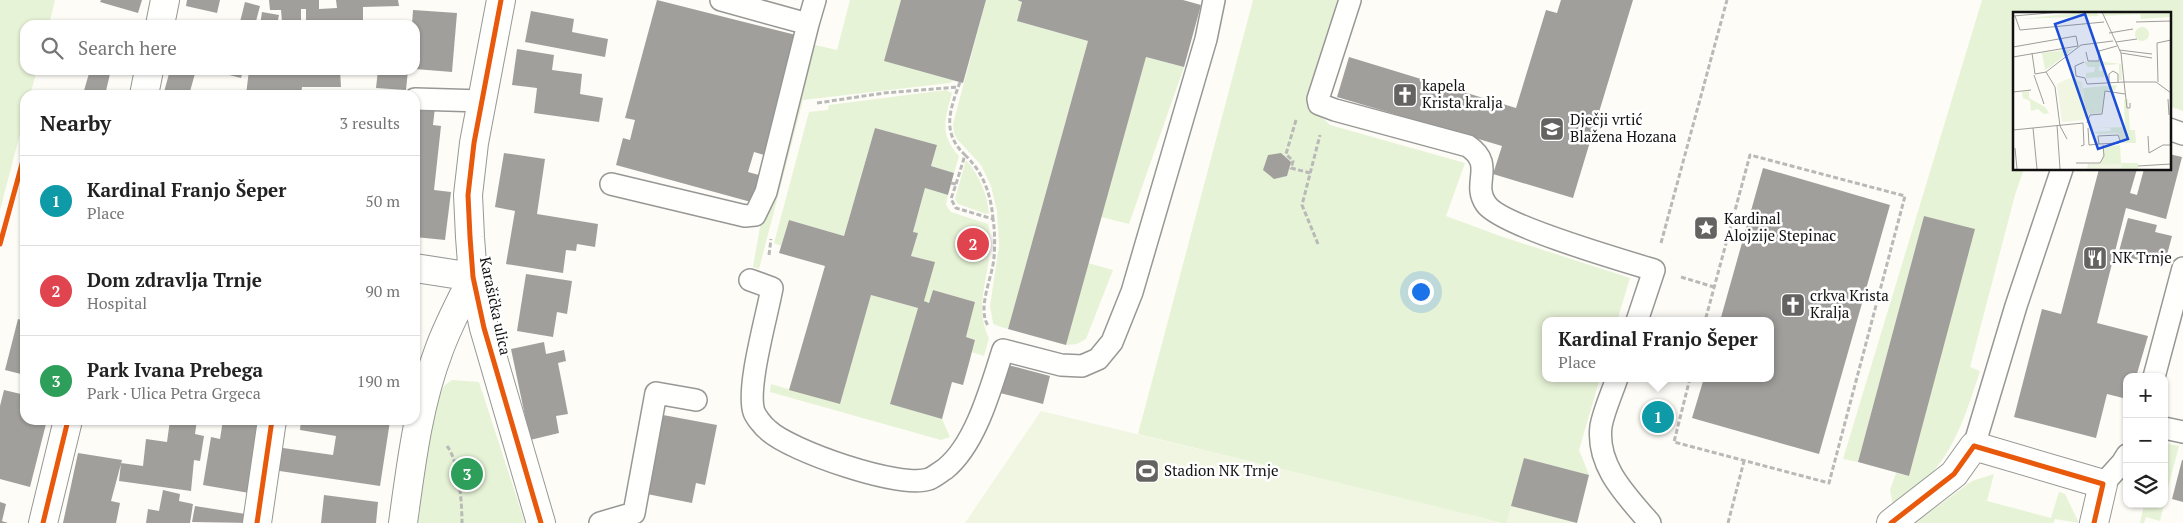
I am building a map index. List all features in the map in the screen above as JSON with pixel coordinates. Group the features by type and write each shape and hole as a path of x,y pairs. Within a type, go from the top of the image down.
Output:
{"street":[{"path":"161,20 165,0"},
{"name":"Karašička ulica","path":"501,0 482,101 468,195 473,277 484,328 541,523"},
{"path":"145,90 149,75"},
{"path":"420,269 473,277 438,351 420,420"},
{"path":"43,523 67,425"},
{"path":"257,523 271,425"},
{"path":"403,523 419,425"},
{"path":"1891,523 1954,474 1974,446 2103,484 2094,523"}],"lane":[{"path":"721,0 808,24"},
{"path":"611,184 745,216 755,215 766,192 814,0"},
{"path":"750,280 772,288 754,376 754,412 768,430 786,442 836,464 897,479 928,479 946,468 972,432 989,392 1003,350 1062,365 1082,366 1098,359 1112,342 1132,292 1206,39 1214,0"},
{"path":"1350,0 1318,98 1318,104 1468,146 1476,151 1482,158 1481,195 1486,206 1497,214 1565,242 1654,270 1638,317"},
{"path":"420,99 482,101"},
{"path":"2170,129 2183,134"},
{"path":"1974,446 2016,306 2062,170"},
{"path":"2155,373 2183,268"},
{"path":"1616,382 1601,426 1606,464 1614,479 1650,523"},
{"path":"600,523 634,513 656,393 696,400"},
{"path":"2168,429 2183,432"},
{"path":"2103,484 2123,460"}],"path":[{"path":"1654,270 1727,0"},
{"path":"960,82 949,126 952,140 981,174 991,201 995,230 994,259 985,301 986,322 1003,350"},
{"path":"816,103 893,92 958,87"},
{"path":"1318,244 1302,205 1328,108"},
{"path":"965,154 954,184 951,199 956,208 993,219"},
{"path":"1689,382 1674,442 1829,483 1905,196 1750,155 1706,317"},
{"path":"772,233 768,250 772,288"},
{"path":"420,425 442,440 450,450 456,475 462,523"},
{"path":"1728,523 1744,461"}],"green space":[{"path":"0,0 55,0 50,20 20,20 20,75 36,75 31,90 20,90 20,134 0,210"},
{"path":"850,0 901,0 885,61 954,80 950,83 803,100 759,269 753,267 761,221 811,44 837,50"},
{"path":"986,0 1015,0 1022,2 1017,21 1088,41 1008,329 993,323 990,306 999,246 997,211 991,186 981,165 957,139 953,124"},
{"path":"1253,0 1337,0 1311,91 1309,105 1330,125 1465,163 1446,216 1500,236 1630,278 1618,317 1542,317 1542,382 1599,382 1579,450 1589,475 1524,458 1507,523 1138,434"},
{"path":"1982,0 2183,0 2183,111 2170,106 2170,12 2013,12 2013,170 2024,170 2015,195 1970,367 1980,371 1971,399 1947,453 1925,480 1893,506 1890,490 1896,473 1909,476 1974,229 1924,216 1858,462 1843,459"},
{"path":"1146,57 1184,67 1129,224 1101,217"},
{"path":"946,90 952,93 947,111 946,133 948,141 959,156 954,173 931,166 937,145 875,128 844,236 789,220 781,246 774,243 809,112 828,110 829,105"},
{"path":"966,160 982,185 989,213 986,214 958,204 955,199"},
{"path":"925,188 948,195 946,205 951,212 988,224 990,253 982,310 989,338 984,356 971,352 975,340 966,337 975,302 933,290 929,303 924,301 934,262 911,256 917,233 913,232"},
{"path":"1088,263 1113,270 1086,339 1077,344 1066,345"},
{"path":"871,295 918,308 891,404 942,419 950,437 941,440 770,392 771,384 840,404"},
{"path":"452,380 479,382 525,523 418,523 430,433 439,394 445,385"},
{"name":"Stadion NK Trnje","path":"1041,411 1480,517 1502,523 965,523"},
{"path":"2168,444 2179,446 2168,488"},
{"path":"1524,458 1589,475 1577,523 1507,523"},
{"path":"1994,474 1987,501 2051,518 2059,492 2065,494 2079,523 2055,519 2053,523 1915,523 1972,481"},
{"path":"2143,508 2163,508 2160,521 2146,517 2144,523 2140,523"}],"building":[{"path":"101,0 142,0 138,13 100,2"},
{"path":"187,0 220,0 217,13 186,6"},
{"path":"269,0 319,0 319,9 337,8 336,0 398,0 399,6 363,7 363,20 306,20 306,9 301,9 301,20 282,20 281,10 270,10"},
{"path":"657,0 796,35 764,155 754,152 748,172 759,175 751,202 616,165 623,138 630,140 635,120 625,118"},
{"path":"901,0 986,0 963,83 884,61"},
{"path":"1017,0 1183,0 1201,5 1184,67 1146,57 1066,345 1008,329 1088,41 1017,21 1022,2"},
{"path":"1561,0 1633,0 1573,198 1493,174 1502,146 1337,97 1349,57 1516,108 1546,10 1557,13"},
{"path":"245,2 260,6 256,20 240,20"},
{"path":"413,10 457,13 452,72 420,69 420,20 412,20"},
{"path":"531,11 574,19 572,32 608,39 605,57 525,42"},
{"path":"262,12 279,15 278,20 261,20"},
{"path":"517,49 554,55 552,70 582,74 580,94 603,98 599,122 534,113 537,88 512,85"},
{"path":"89,75 110,75 106,90 84,90"},
{"path":"169,75 195,75 190,90 165,90"},
{"path":"229,75 242,75 241,78"},
{"path":"248,75 340,75 341,87 302,87 302,90 247,90"},
{"path":"377,75 408,75 406,90 376,88"},
{"path":"420,107 435,107 433,125 441,126 434,190 451,192 445,240 420,238"},
{"path":"875,128 937,145 931,166 954,173 948,195 925,188 913,232 918,233 911,256 935,262 924,301 929,303 933,290 975,302 966,337 975,340 963,385 952,382 942,419 890,404 918,308 871,295 840,404 789,390 825,266 779,253 789,220 844,236"},
{"path":"504,153 545,159 537,214 598,224 595,247 577,244 576,251 566,250 563,273 506,264 515,211 495,207"},
{"path":"1281,153 1291,162 1287,176 1274,179 1263,170 1268,155"},
{"name":"NK Trnje","path":"2170,154 2182,157 2166,219 2126,208 2097,323 2148,336 2137,373 2123,373 2123,398 2107,394 2096,438 2014,417 2042,309 2061,314 2099,170 2137,170 2130,193 2137,195 2144,170 2170,170"},
{"name":"crkva Krista Kralja","path":"1763,168 1890,205 1819,454 1692,418 1703,382 1774,382 1774,317 1721,317"},
{"path":"1924,216 1975,229 1909,476 1858,462"},
{"path":"2128,218 2157,225 2155,232 2172,236 2164,266 2118,255"},
{"path":"526,274 572,281 567,314 557,312 553,337 517,331"},
{"path":"18,319 20,320 20,374 5,370"},
{"path":"544,342 546,354 564,350 566,361 558,363 568,414 556,416 559,433 530,440 511,349"},
{"path":"1008,365 1050,376 1043,404 1000,393"},
{"path":"4,390 20,394 20,425 46,425 30,487 0,479 0,406"},
{"path":"663,415 717,425 705,485 696,483 692,503 647,494"},
{"path":"169,425 196,425 195,434 204,436 200,461 194,460 191,491 119,481 121,463 143,466 146,439 167,442"},
{"path":"222,425 268,425 255,494 203,485 211,437 220,439"},
{"path":"300,425 389,425 380,486 273,470 276,447 333,455 336,436 300,430"},
{"path":"78,453 122,460 111,501 120,503 116,523 63,523"},
{"path":"1524,458 1589,475 1577,523 1511,506"},
{"path":"2183,460 2183,502 2172,499"},
{"path":"163,490 180,494 179,501 193,504 190,523 146,523 148,509 159,511"},
{"path":"324,495 378,502 376,523 321,523"},
{"path":"0,502 6,504 2,521 8,523 0,523"},
{"path":"195,506 252,515 250,523 192,522"}],"cycle path":[{"path":"501,0 474,143 468,195 473,277 484,328 541,523"},
{"path":"0,244 20,171"},
{"path":"43,523 67,425"},
{"path":"257,523 271,425"},
{"path":"1891,523 1954,474 1974,446 2103,484 2094,523"}],"place":[{"name":"kapela Krista kralja","path":"1405,95"},
{"name":"Dječji vrtić Blažena Hozana","path":"1552,129"},
{"name":"Kardinal Alojzije Stepinac","path":"1706,228"},
{"name":"Dom zdravlja Trnje","path":"973,244"},
{"name":"NK Trnje","path":"2095,258"},
{"name":"crkva Krista Kralja","path":"1793,305"},
{"name":"Kardinal Franjo Šeper","path":"1658,417"},
{"name":"Stadion NK Trnje","path":"1147,471"},
{"name":"Park Ivana Prebega","path":"467,474"}]}
